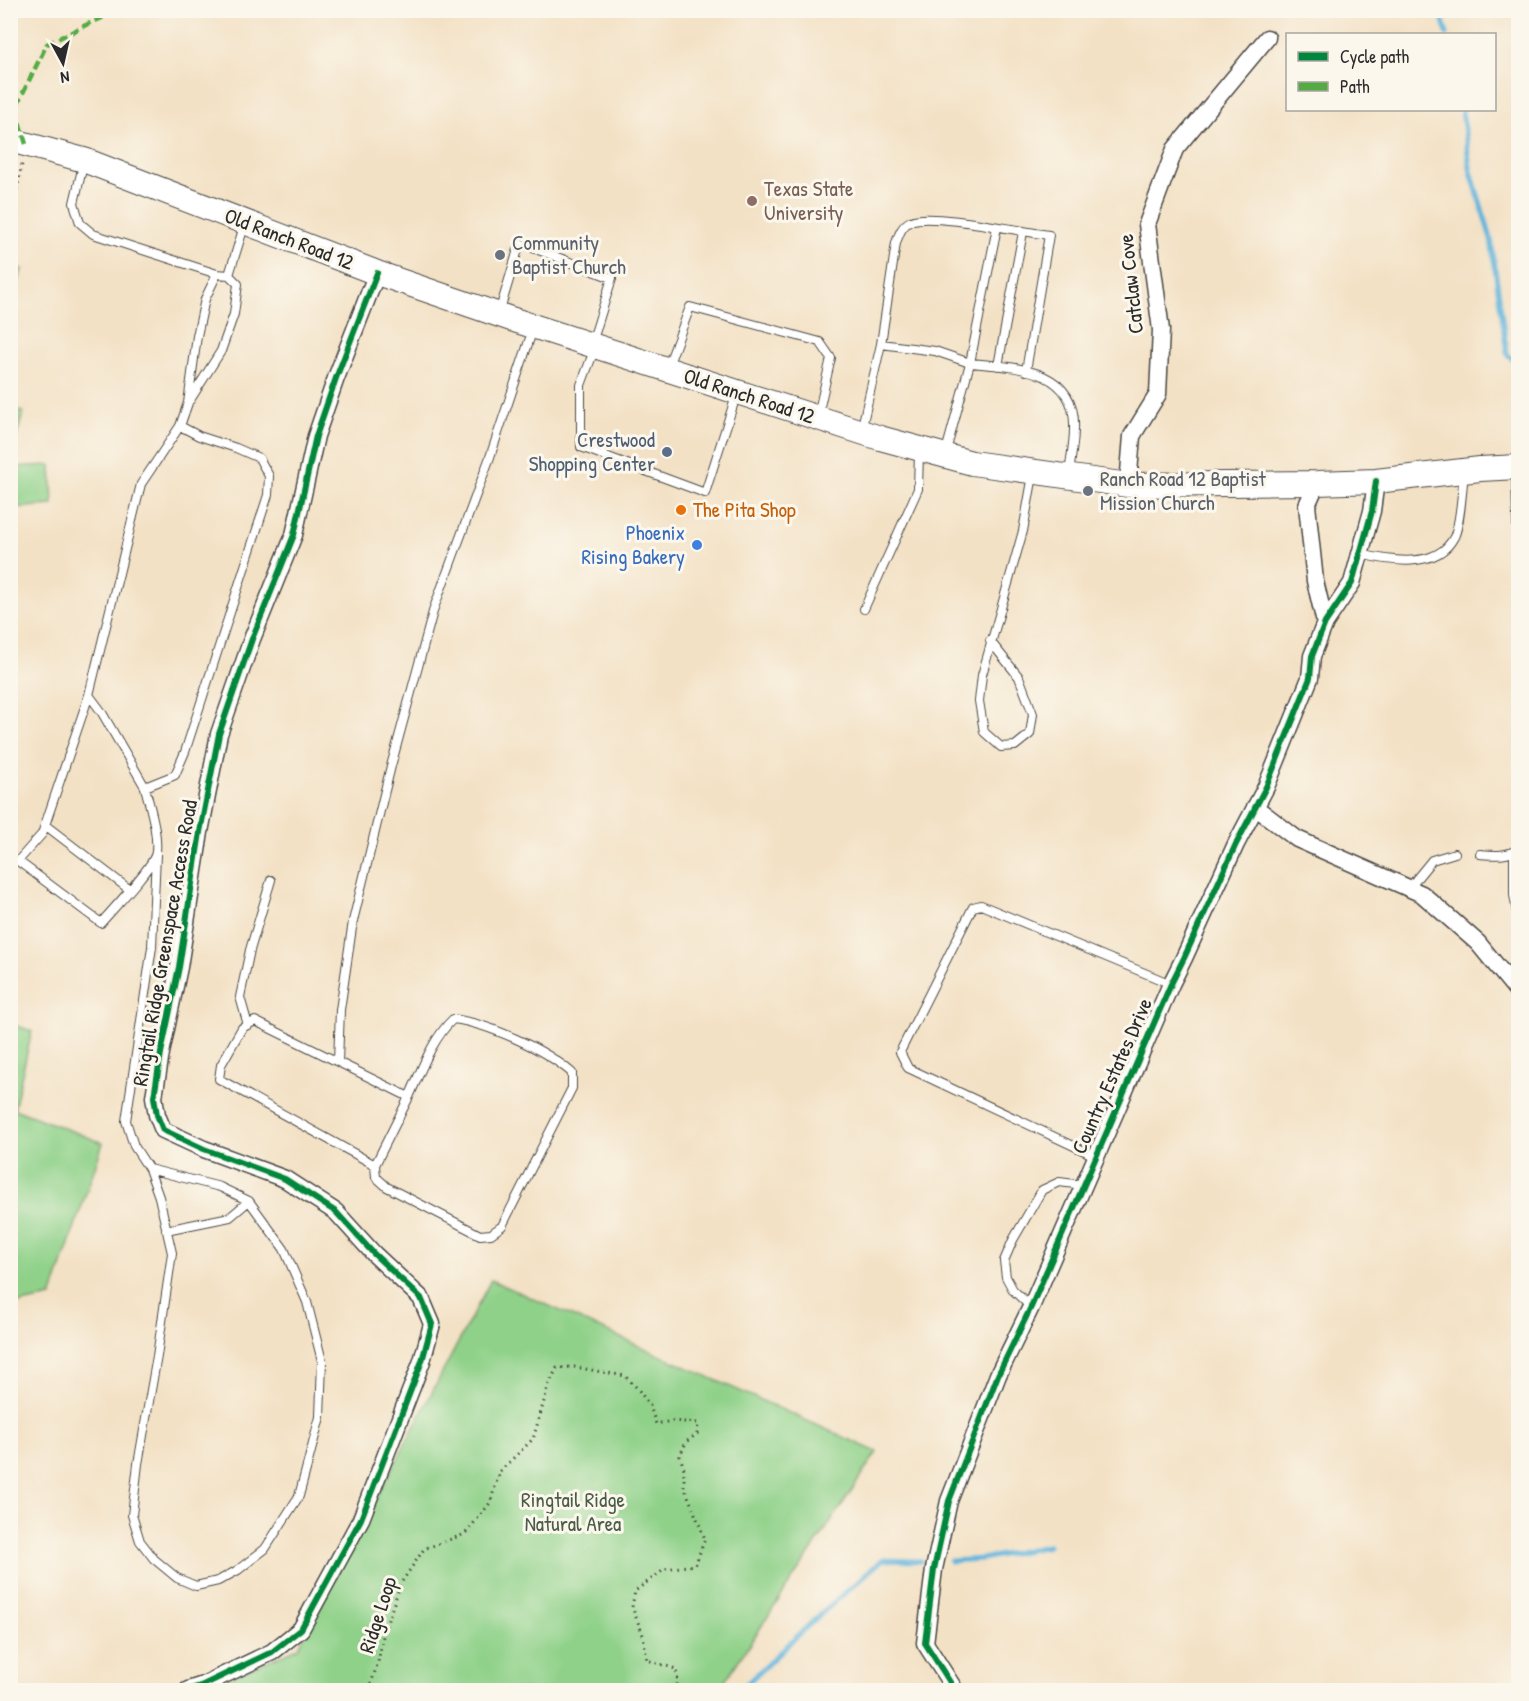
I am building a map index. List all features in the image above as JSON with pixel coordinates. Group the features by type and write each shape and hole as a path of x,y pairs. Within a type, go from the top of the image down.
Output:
{"main road":[{"name":"Old Ranch Road 12","path":"18,142 84,160 377,273 534,326 861,432 972,463 1128,485 1376,481 1517,467"}],"street":[{"name":"Catclaw Cove","path":"1128,485 1132,436 1158,394 1161,330 1147,224 1175,148 1267,38"},
{"name":"Ringtail Ridge Greenspace Access Road","path":"188,1690 272,1652 301,1629 361,1519 422,1361 432,1324 421,1298 374,1254 336,1212 285,1179 204,1149 163,1130 157,1115 154,1097 219,734 252,639 294,535 316,436 377,273"},
{"name":"Country Estates Drive","path":"955,1690 925,1643 934,1569 949,1501 998,1375 1171,984 1236,844 1266,787 1310,678 1312,656 1325,623 1352,583 1372,511 1376,481"},
{"path":"1317,483 1306,505 1315,581 1325,623"},
{"path":"1256,807 1298,839 1422,894 1478,943 1517,987"}],"lane":[{"path":"84,160 74,203 80,223 93,234 217,274 230,274"},
{"path":"861,432 881,344 896,243 902,228 909,221 937,219 1049,235 1026,371"},
{"path":"230,274 246,222"},
{"path":"945,455 970,363 997,227"},
{"path":"998,366 1023,232"},
{"path":"499,314 520,243 612,279 581,385 581,447 705,493 737,392"},
{"path":"156,854 142,876 102,922 18,861 42,834 89,695 141,484 180,426 188,403 197,336 205,299 217,274"},
{"path":"188,403 221,351 234,314 237,284 230,274"},
{"path":"667,370 690,307 820,342 831,358 818,418"},
{"path":"338,1062 340,1010 354,921 391,766 434,608 490,457 534,326"},
{"path":"881,344 935,351 970,363 1036,372 1051,378 1064,391 1072,410 1074,428 1068,477"},
{"path":"145,787 175,775 185,752 268,495 269,476 259,458 199,436 180,426"},
{"path":"864,609 918,489 919,448"},
{"path":"1517,467 1518,569"},
{"path":"1360,554 1408,561 1430,558 1445,549 1454,536 1464,471"},
{"path":"990,641 1019,677 1033,714 1030,734 1015,746 1001,747 984,732 979,701 981,675 990,641 1023,531 1034,472"},
{"path":"89,695 101,711 145,787 154,823 156,854 152,947 126,1121 134,1146 149,1169 159,1197 172,1253 132,1515 140,1541 154,1559 177,1578 196,1586 218,1581 238,1570 265,1549 299,1496 320,1417 322,1361 307,1302 284,1249 249,1201 220,1187 149,1169"},
{"path":"45,825 130,890"},
{"path":"1480,854 1494,855 1516,850 1514,895 1518,918"},
{"path":"1409,888 1432,860 1455,853"},
{"path":"248,1025 240,997 250,950 271,880"},
{"path":"1095,1156 908,1068 900,1052 973,907 981,905 1171,984"},
{"path":"453,1019 467,1021 502,1033 559,1062 572,1073 572,1088 502,1226 491,1234 480,1235 387,1187 376,1177 375,1165 409,1097 430,1053 453,1019"},
{"path":"375,1165 219,1080 221,1065 242,1028 255,1021 409,1097"},
{"path":"1030,1307 1013,1290 1006,1277 1004,1262 1013,1240 1042,1190 1059,1182 1083,1185"},
{"path":"166,1230 230,1217 249,1201"}],"path":[{"path":"10,225 18,142"}],"green space":[{"path":"10,266 22,269 11,311"},
{"path":"11,409 23,412 12,456 10,456"},
{"path":"51,465 53,505 11,508 11,467"},
{"path":"11,1024 32,1031 14,1109 103,1143 51,1297 11,1305"},
{"name":"Ringtail Ridge Natural Area","path":"491,1280 877,1452 719,1690 199,1690 298,1648"}],"waterway":[{"path":"1440,10 1447,33"},
{"path":"1462,111 1470,168 1491,239 1507,354 1518,364"},
{"path":"950,1561 982,1559 1048,1546"},
{"path":"740,1690 882,1560 921,1561"}],"marked path":[{"path":"26,144 15,109 47,44 121,10"}],"cycle path":[{"path":"188,1690 272,1652 301,1629 361,1519 422,1361 432,1324 421,1298 374,1254 336,1212 285,1179 204,1149 163,1130 157,1115 154,1097 219,734 252,639 294,535 316,436 377,273"},
{"path":"955,1690 925,1643 934,1569 949,1501 998,1375 1031,1307 1171,984 1236,844 1266,787 1310,678 1312,656 1325,623 1352,583 1372,511 1376,481"}],"place":[{"name":"Texas State University","path":"752,201"},
{"name":"Community Baptist Church","path":"500,255"},
{"name":"Crestwood Shopping Center","path":"667,452"},
{"name":"Ranch Road 12 Baptist Mission Church","path":"1088,491"},
{"name":"The Pita Shop","path":"681,510"},
{"name":"Phoenix Rising Bakery","path":"697,545"}]}
